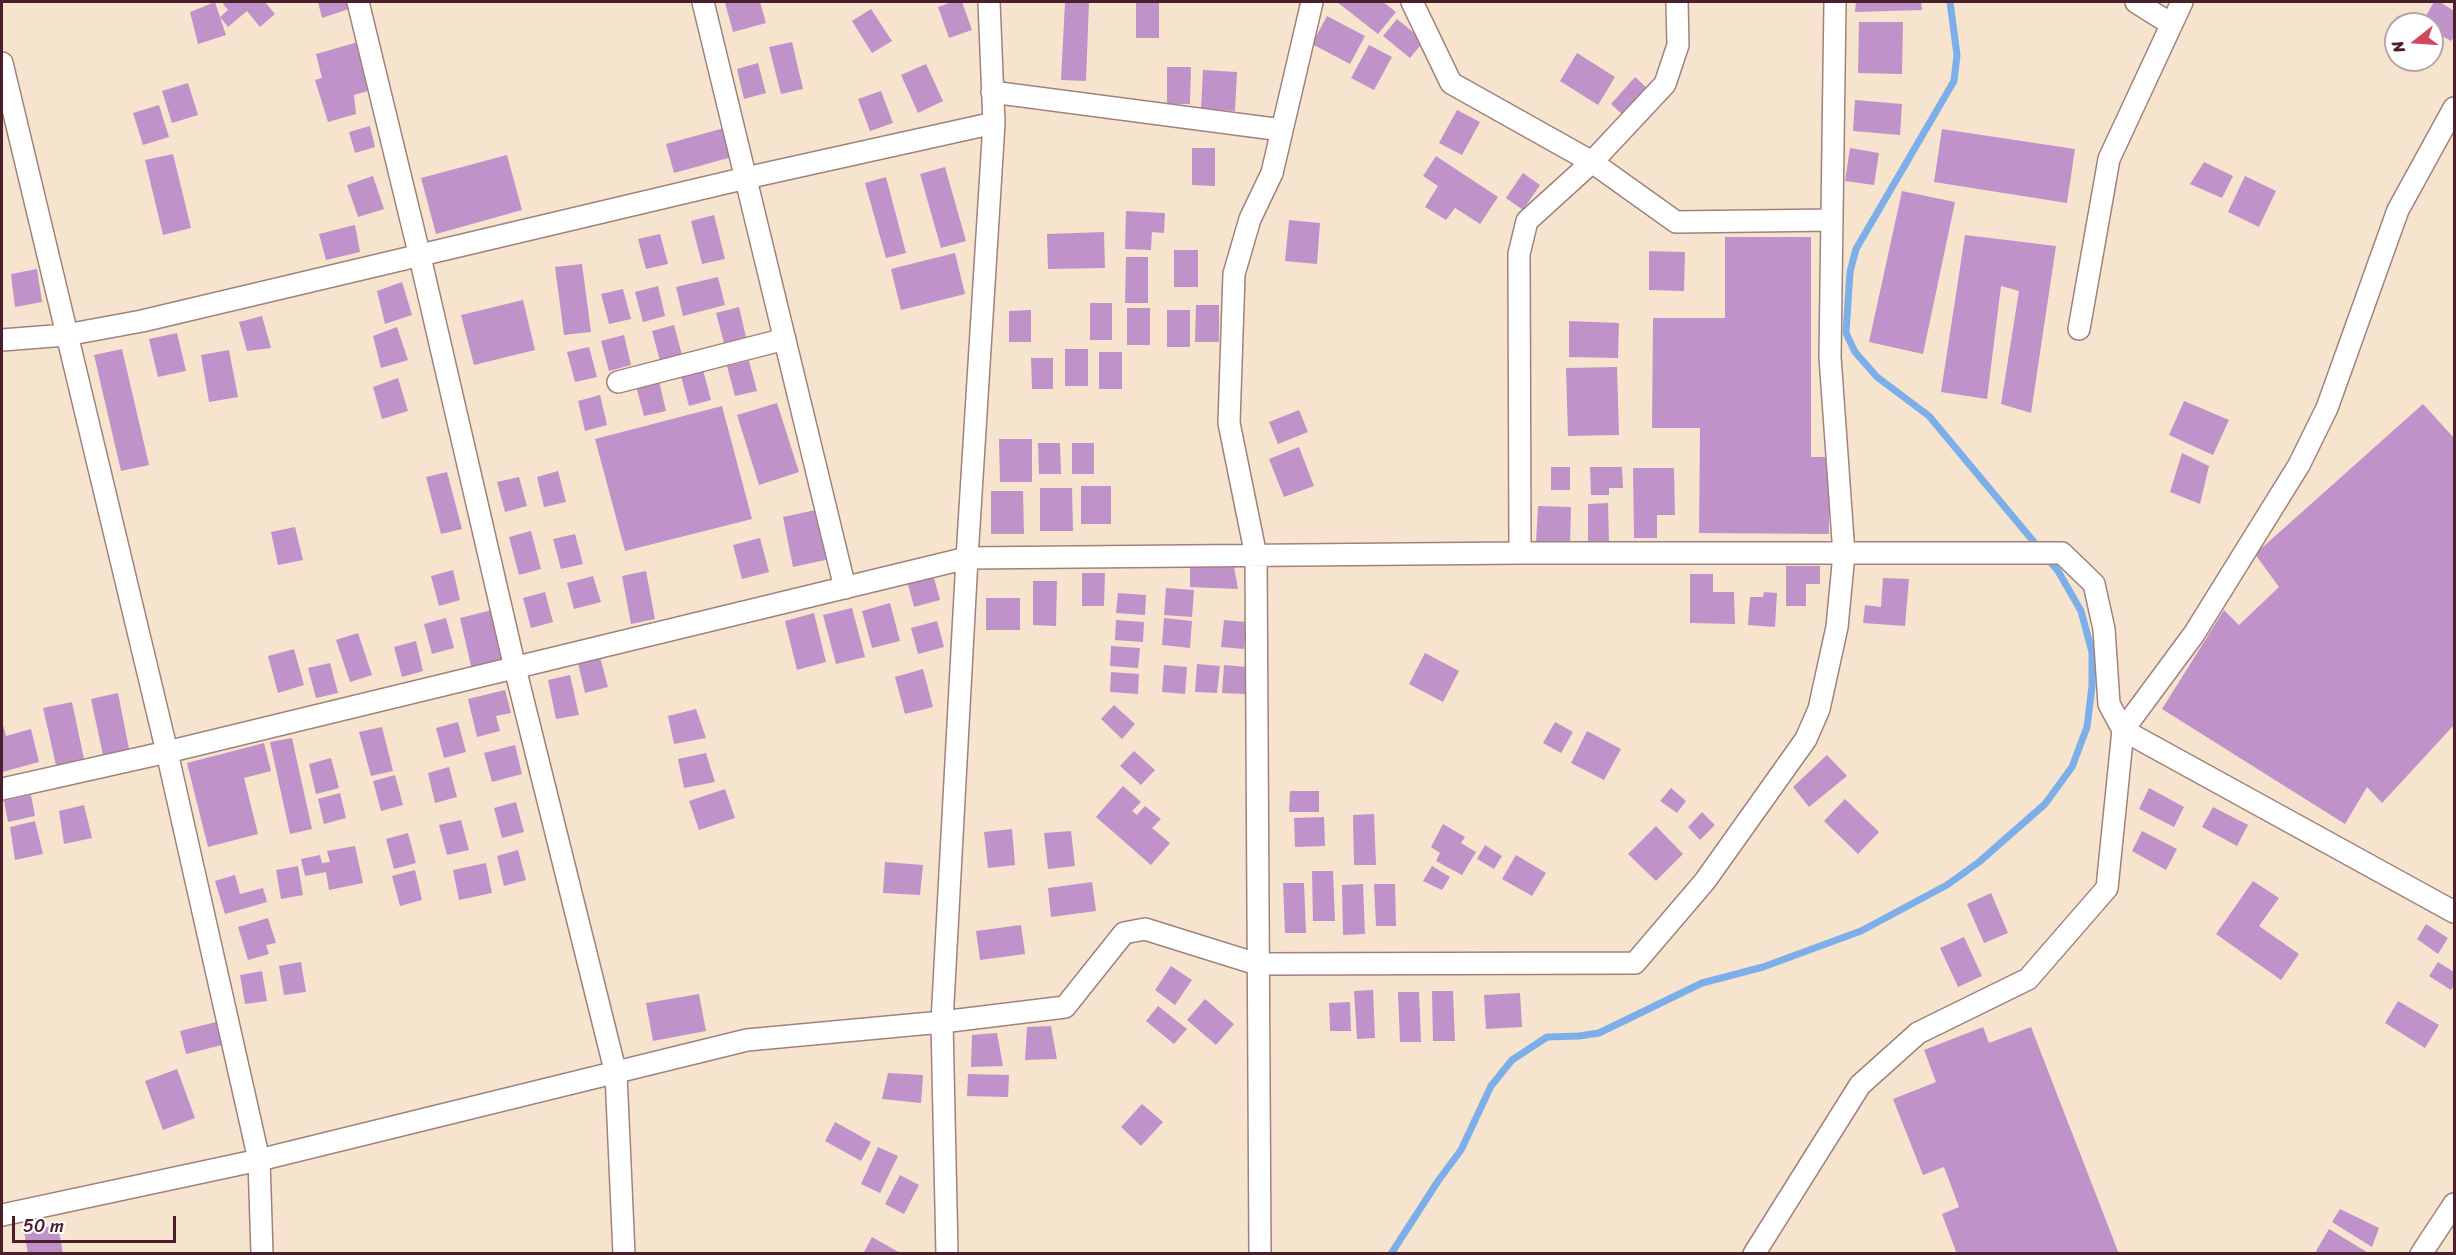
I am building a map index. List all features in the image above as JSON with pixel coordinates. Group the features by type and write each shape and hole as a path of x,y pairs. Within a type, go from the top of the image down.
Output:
{"street":[{"path":"358,2 420,257 515,668 616,1074 624,1254"},
{"path":"703,2 844,588"},
{"path":"947,1254 942,1022 967,558 994,123 989,2"},
{"path":"1260,1254 1256,556 1229,423 1234,274 1250,219 1272,173 1312,2"},
{"path":"1412,2 1451,83 1592,162 1676,222 1832,220"},
{"path":"1520,553 1519,254 1527,221 1592,162 1665,84 1678,45 1677,2"},
{"path":"2,1215 259,1160 747,1041 942,1022 1065,1007 1124,933 1145,930 1257,964 1635,963 1705,881 1806,739 1819,709 1837,627 1844,554 1830,357 1835,2"},
{"path":"2136,2 2171,24"},
{"path":"2079,329 2109,159 2182,2"},
{"path":"2,63 166,752 259,1160 262,1254"},
{"path":"992,92 1282,130"},
{"path":"1754,1254 1860,1085 1918,1033 2028,979 2107,888 2123,730 2194,634 2299,465 2327,408 2398,210 2454,108"},
{"path":"2,340 66,335 142,321 746,178 994,123"},
{"path":"618,382 785,339"},
{"path":"2,789 166,752 967,558 1520,553 2062,553 2094,584 2104,629 2109,704 2123,730 2454,912"},
{"path":"2421,1254 2454,1203"}],"building":[{"path":"215,2 226,35 198,44 190,12"},
{"path":"226,2 265,2 275,14 260,27 247,11 228,27 220,17 228,10 223,4"},
{"path":"318,2 346,2 349,9 322,18"},
{"path":"760,2 766,23 733,32 725,3"},
{"path":"952,2 962,2 972,30 949,38 938,7"},
{"path":"1065,2 1089,2 1086,81 1061,80"},
{"path":"1136,2 1159,2 1159,38 1136,38"},
{"path":"1337,2 1383,2 1396,12 1378,34"},
{"path":"1856,2 1921,2 1922,10 1855,12"},
{"path":"2434,2 2440,2 2454,11 2454,37 2451,41 2444,37 2444,12 2428,12"},
{"path":"871,9 892,41 872,53 852,21"},
{"path":"1327,16 1365,36 1350,64 1312,44"},
{"path":"1397,19 1424,41 1410,58 1383,36"},
{"path":"1859,22 1903,22 1902,74 1858,73"},
{"path":"358,42 368,91 354,95 356,114 328,122 315,80 322,78 316,54"},
{"path":"792,42 803,89 781,94 769,47"},
{"path":"1369,45 1392,57 1374,90 1351,78"},
{"path":"1577,53 1615,77 1598,105 1560,81"},
{"path":"758,63 766,93 744,99 737,69"},
{"path":"926,64 943,101 918,113 901,75"},
{"path":"1167,67 1191,67 1190,104 1167,104"},
{"path":"1203,70 1237,72 1235,111 1201,109"},
{"path":"1635,77 1649,90 1625,117 1611,104"},
{"path":"188,83 198,115 172,123 162,91"},
{"path":"881,91 893,123 870,131 858,99"},
{"path":"1855,100 1902,104 1900,135 1853,131"},
{"path":"159,105 169,137 143,145 133,113"},
{"path":"1457,110 1480,122 1462,155 1439,143"},
{"path":"370,126 375,147 355,153 349,132"},
{"path":"724,128 732,157 674,173 666,144"},
{"path":"1942,129 2075,149 2067,203 1934,182"},
{"path":"1192,148 1215,148 1215,186 1192,185"},
{"path":"1850,148 1879,153 1874,185 1845,181"},
{"path":"173,154 191,228 163,235 145,160"},
{"path":"507,155 522,210 436,234 421,178"},
{"path":"1436,156 1498,197 1480,224 1455,208 1446,220 1425,207 1438,186 1423,176"},
{"path":"2204,162 2233,176 2222,198 2190,184"},
{"path":"945,167 966,241 941,248 920,174"},
{"path":"1523,173 1540,185 1523,210 1506,198"},
{"path":"373,176 384,209 358,217 347,185"},
{"path":"2245,176 2276,191 2259,227 2228,212"},
{"path":"886,177 906,253 886,258 865,183"},
{"path":"1902,191 1955,202 1923,354 1869,342"},
{"path":"1126,211 1165,213 1164,233 1152,232 1151,250 1125,249"},
{"path":"714,215 725,259 702,264 691,221"},
{"path":"1289,220 1320,223 1317,264 1285,261"},
{"path":"355,225 360,252 326,260 319,234"},
{"path":"1104,232 1105,268 1048,269 1047,234"},
{"path":"660,234 668,264 646,269 638,239"},
{"path":"1965,235 2056,246 2031,413 2001,404 2019,291 2001,286 1987,399 1941,392"},
{"path":"1725,237 1811,237 1811,457 1829,457 1829,534 1699,533 1700,428 1652,428 1653,318 1725,318"},
{"path":"1174,250 1198,250 1198,287 1174,287"},
{"path":"1649,251 1685,252 1684,291 1649,290"},
{"path":"955,253 965,294 901,310 891,269"},
{"path":"1126,257 1148,257 1148,303 1125,303"},
{"path":"582,264 591,332 564,335 555,267"},
{"path":"37,269 42,302 15,307 11,274"},
{"path":"718,277 725,305 683,316 676,287"},
{"path":"402,282 412,315 385,324 377,291"},
{"path":"658,286 665,316 643,322 635,292"},
{"path":"623,289 631,319 609,324 601,294"},
{"path":"523,300 535,350 474,365 461,315"},
{"path":"1090,303 1112,303 1112,340 1090,340"},
{"path":"1196,305 1219,305 1219,342 1195,342"},
{"path":"739,307 746,337 724,343 716,313"},
{"path":"1127,308 1150,308 1150,345 1127,345"},
{"path":"1031,310 1031,342 1009,342 1009,311"},
{"path":"1167,310 1190,310 1190,347 1167,347"},
{"path":"262,316 271,348 247,351 239,322"},
{"path":"1569,321 1619,323 1618,358 1569,357"},
{"path":"674,325 682,355 660,361 652,331"},
{"path":"397,327 408,360 381,368 373,336"},
{"path":"177,333 186,371 158,377 149,339"},
{"path":"624,335 631,365 609,371 601,341"},
{"path":"589,347 597,377 575,382 567,352"},
{"path":"122,349 149,465 121,471 94,355"},
{"path":"1065,349 1088,349 1088,386 1065,386"},
{"path":"229,350 238,397 209,402 201,355"},
{"path":"1099,352 1122,352 1122,389 1099,389"},
{"path":"1031,358 1053,358 1053,389 1032,389"},
{"path":"749,361 757,391 735,396 727,366"},
{"path":"1617,367 1619,435 1568,436 1566,368"},
{"path":"703,370 711,400 689,406 681,376"},
{"path":"398,378 408,411 382,419 373,387"},
{"path":"659,381 666,411 644,416 636,386"},
{"path":"600,395 607,425 585,431 578,401"},
{"path":"2184,401 2229,420 2213,455 2169,435"},
{"path":"777,403 799,472 759,485 737,415"},
{"path":"2423,404 2454,438 2454,725 2382,803 2367,787 2345,824 2162,709 2224,610 2239,625 2279,587 2255,554"},
{"path":"722,406 752,519 625,551 595,439"},
{"path":"1299,410 1308,432 1278,444 1269,422"},
{"path":"999,439 1032,439 1032,482 1000,482"},
{"path":"1038,443 1060,443 1061,474 1039,474"},
{"path":"1072,443 1094,443 1094,474 1072,474"},
{"path":"1299,447 1314,486 1284,497 1269,459"},
{"path":"2182,453 2209,466 2200,504 2170,492"},
{"path":"1551,467 1570,467 1570,490 1551,490"},
{"path":"1590,467 1622,467 1623,488 1609,488 1609,495 1591,495"},
{"path":"1633,468 1674,468 1675,515 1657,515 1657,538 1634,538"},
{"path":"558,471 566,502 544,507 537,477"},
{"path":"447,472 462,529 441,534 426,477"},
{"path":"519,477 527,506 505,512 497,482"},
{"path":"1081,486 1111,486 1111,524 1081,524"},
{"path":"1040,488 1072,488 1073,531 1040,531"},
{"path":"991,491 1023,491 1024,534 991,534"},
{"path":"1608,503 1609,542 1588,542 1588,504"},
{"path":"1538,506 1571,507 1570,544 1536,543"},
{"path":"820,509 830,559 793,567 783,517"},
{"path":"295,527 303,560 278,565 271,532"},
{"path":"531,531 541,569 519,575 509,537"},
{"path":"575,534 583,564 561,569 553,539"},
{"path":"760,538 769,572 742,579 733,545"},
{"path":"1786,566 1820,566 1820,584 1806,584 1806,606 1786,606"},
{"path":"1190,567 1234,567 1238,589 1190,587"},
{"path":"453,570 460,600 439,606 431,576"},
{"path":"646,571 655,619 631,624 622,576"},
{"path":"1082,573 1105,573 1104,606 1082,606"},
{"path":"933,574 940,600 914,607 907,581"},
{"path":"1690,574 1713,574 1713,592 1734,592 1735,624 1690,623"},
{"path":"593,576 601,602 574,609 567,583"},
{"path":"1883,578 1909,579 1905,626 1863,623 1865,605 1881,607"},
{"path":"1033,581 1057,581 1056,626 1033,625"},
{"path":"1166,588 1194,590 1192,617 1164,615"},
{"path":"545,592 553,622 531,628 523,598"},
{"path":"1764,592 1777,593 1775,627 1748,625 1750,597 1763,597"},
{"path":"1118,593 1146,595 1145,615 1116,613"},
{"path":"986,598 1020,598 1020,630 986,630"},
{"path":"890,603 900,641 872,648 862,611"},
{"path":"852,608 865,657 836,664 823,615"},
{"path":"492,610 505,662 472,670 460,618"},
{"path":"814,613 826,662 797,670 785,621"},
{"path":"446,618 454,648 432,654 424,624"},
{"path":"1164,618 1192,621 1190,648 1162,645"},
{"path":"1116,620 1144,622 1143,642 1115,640"},
{"path":"1224,620 1246,622 1244,649 1221,647"},
{"path":"937,621 944,647 918,654 911,628"},
{"path":"358,633 372,675 350,682 336,640"},
{"path":"416,641 423,671 402,677 394,647"},
{"path":"1111,646 1140,648 1138,668 1110,666"},
{"path":"294,649 304,685 278,693 268,656"},
{"path":"1425,653 1459,671 1443,702 1409,684"},
{"path":"600,657 608,687 585,693 578,663"},
{"path":"330,663 338,693 316,698 308,668"},
{"path":"1197,664 1220,666 1217,693 1195,692"},
{"path":"1164,665 1187,667 1185,694 1162,692"},
{"path":"1224,665 1247,667 1245,694 1222,693"},
{"path":"923,669 933,707 905,714 895,677"},
{"path":"1111,672 1139,674 1138,694 1110,692"},
{"path":"570,675 579,715 556,719 548,680"},
{"path":"505,690 511,713 496,716 500,731 477,737 468,699"},
{"path":"118,693 129,749 103,755 91,699"},
{"path":"72,702 84,759 56,765 43,708"},
{"path":"1114,705 1135,724 1122,739 1101,719"},
{"path":"696,709 706,738 674,744 668,716"},
{"path":"2,721 6,736 31,729 39,762 2,772"},
{"path":"458,722 466,752 444,758 436,728"},
{"path":"1555,722 1573,732 1561,753 1543,743"},
{"path":"382,727 393,771 371,776 359,732"},
{"path":"1587,731 1621,749 1604,780 1571,763"},
{"path":"292,738 312,829 290,834 270,742"},
{"path":"264,743 271,771 244,778 258,834 208,847 187,763"},
{"path":"515,745 522,774 492,782 484,753"},
{"path":"1134,751 1155,770 1141,785 1120,766"},
{"path":"706,753 715,782 684,788 678,759"},
{"path":"1827,755 1847,776 1809,807 1793,787"},
{"path":"331,758 339,788 316,794 309,764"},
{"path":"449,767 457,797 435,803 428,773"},
{"path":"395,775 403,805 381,811 373,781"},
{"path":"1123,786 1141,802 1132,811 1137,815 1145,806 1161,819 1152,828 1170,843 1151,865 1096,817"},
{"path":"1671,788 1686,801 1677,813 1660,801"},
{"path":"2149,788 2184,807 2174,827 2139,809"},
{"path":"725,789 735,818 699,830 689,801"},
{"path":"1290,791 1319,791 1319,812 1289,812"},
{"path":"340,793 346,818 324,824 318,799"},
{"path":"31,795 35,816 8,822 4,801"},
{"path":"1845,799 1879,832 1858,854 1824,821"},
{"path":"516,802 524,832 502,838 494,808"},
{"path":"84,805 92,838 64,844 59,811"},
{"path":"2213,807 2248,825 2237,846 2202,827"},
{"path":"1702,812 1715,825 1700,840 1688,827"},
{"path":"1374,814 1376,865 1354,865 1353,815"},
{"path":"1324,817 1325,846 1295,847 1294,818"},
{"path":"461,820 469,850 447,855 439,825"},
{"path":"35,821 43,854 15,860 10,827"},
{"path":"1443,824 1465,837 1461,843 1476,852 1462,875 1436,861 1440,853 1431,847"},
{"path":"1656,826 1683,854 1656,881 1628,854"},
{"path":"1012,829 1015,865 988,868 984,832"},
{"path":"1071,831 1075,866 1048,869 1044,833"},
{"path":"2142,831 2177,849 2166,870 2132,851"},
{"path":"408,833 416,863 394,869 386,839"},
{"path":"1485,845 1502,856 1494,869 1477,859"},
{"path":"355,846 363,883 329,890 326,872 305,876 301,859 320,855 322,863 330,862 327,851"},
{"path":"518,850 526,880 504,886 497,856"},
{"path":"1516,855 1546,873 1532,896 1502,879"},
{"path":"885,862 923,865 920,895 883,893"},
{"path":"486,863 492,893 459,900 453,870"},
{"path":"298,866 303,895 281,899 276,870"},
{"path":"1432,866 1450,877 1442,890 1423,881"},
{"path":"415,870 422,900 400,906 392,876"},
{"path":"1312,871 1333,871 1335,921 1313,921"},
{"path":"235,875 240,894 263,888 267,902 225,914 215,881"},
{"path":"2253,881 2279,898 2259,926 2299,954 2281,980 2216,934"},
{"path":"1092,882 1096,911 1051,917 1048,888"},
{"path":"1283,883 1304,883 1306,933 1285,933"},
{"path":"1363,884 1365,934 1343,935 1342,885"},
{"path":"1374,884 1395,884 1396,926 1376,926"},
{"path":"1991,893 2008,933 1984,943 1967,904"},
{"path":"268,918 276,943 266,945 269,954 248,960 238,927"},
{"path":"2426,924 2448,938 2438,954 2417,939"},
{"path":"1021,925 1025,954 980,960 976,931"},
{"path":"1964,937 1982,976 1958,987 1940,948"},
{"path":"301,962 306,992 284,995 279,966"},
{"path":"2438,962 2454,972 2454,985 2451,990 2429,976"},
{"path":"1171,966 1192,980 1175,1005 1155,990"},
{"path":"262,971 267,1001 245,1004 240,975"},
{"path":"1373,990 1375,1038 1357,1039 1354,991"},
{"path":"1432,991 1453,991 1455,1041 1433,1041"},
{"path":"1398,992 1419,992 1421,1042 1400,1042"},
{"path":"1520,993 1522,1027 1486,1029 1484,995"},
{"path":"699,994 706,1031 653,1041 646,1003"},
{"path":"1205,999 1234,1024 1216,1045 1187,1020"},
{"path":"2398,1001 2439,1025 2425,1048 2385,1023"},
{"path":"1350,1002 1351,1031 1330,1031 1329,1003"},
{"path":"1158,1006 1187,1029 1174,1044 1146,1021"},
{"path":"216,1022 222,1045 186,1054 180,1031"},
{"path":"1051,1026 1057,1059 1025,1060 1027,1027"},
{"path":"1983,1027 1989,1043 2031,1027 2119,1254 1957,1254 1942,1214 1959,1207 1944,1167 1923,1175 1893,1099 1936,1082 1924,1050"},
{"path":"997,1033 1003,1066 971,1067 972,1035"},
{"path":"177,1069 195,1118 163,1130 145,1081"},
{"path":"888,1073 923,1075 921,1103 882,1099"},
{"path":"968,1074 1009,1075 1008,1097 967,1096"},
{"path":"1142,1104 1163,1122 1141,1146 1121,1127"},
{"path":"835,1122 871,1142 861,1161 825,1141"},
{"path":"878,1147 898,1156 880,1193 861,1184"},
{"path":"900,1175 919,1185 904,1214 885,1204"},
{"path":"2340,1209 2379,1228 2372,1247 2332,1222"},
{"path":"58,1225 63,1254 28,1254 24,1231"},
{"path":"2329,1229 2370,1254 2319,1254 2316,1251"},
{"path":"872,1237 902,1254 863,1254"}],"waterway":[{"path":"1950,2 1957,55 1954,81 1856,249 1850,272 1846,333 1855,352 1877,377 1929,416 2039,548"},
{"path":"1391,1254 1461,1150 1491,1086 1512,1060 1547,1037 1599,1033 1702,983 1763,967 1861,931 1947,885 1979,862 2045,804 2072,767 2087,727 2092,686 2092,652 2081,611 2058,571 2046,557"}]}
